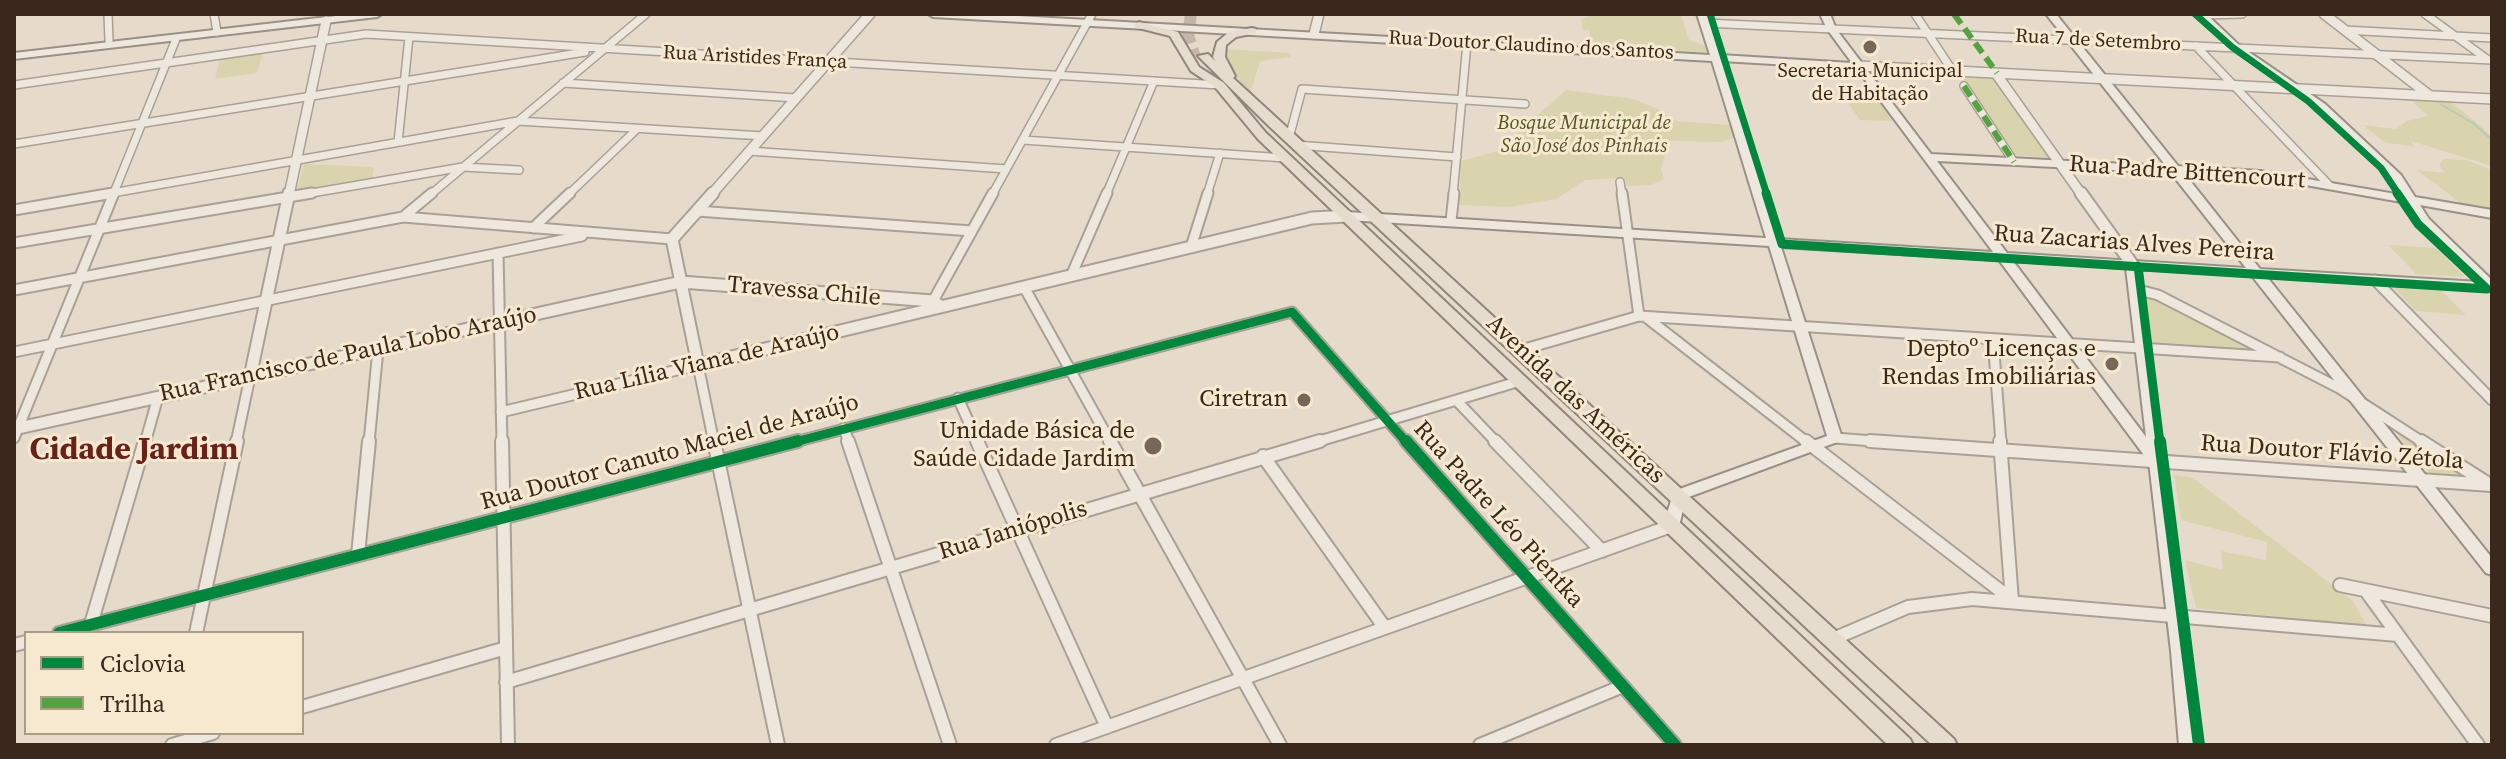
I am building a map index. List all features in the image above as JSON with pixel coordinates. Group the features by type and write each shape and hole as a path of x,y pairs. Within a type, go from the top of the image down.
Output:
{"main road":[{"path":"16,57 109,41 217,32 356,14"},
{"path":"16,57 377,14"},
{"name":"Rua Doutor Claudino dos Santos","path":"933,14 1090,18 1139,25 1860,66"},
{"path":"1825,14 1832,29 2156,461"},
{"path":"2051,14 2492,569"},
{"path":"2201,15 2237,48 2299,89 2389,169 2430,228 2492,287"},
{"path":"1704,18 1835,438"},
{"path":"1139,25 1174,34 1204,77 1219,84"},
{"path":"1237,88 1221,63 1219,48 1228,36 1252,31"},
{"name":"Avenida das Américas","path":"1902,745 1285,158 1251,124 1200,56 1679,495 1946,745"},
{"name":"Rua Padre Bittencourt","path":"1928,157 2260,174 2492,214"},
{"name":"Rua Zacarias Alves Pereira","path":"1347,216 2492,287"},
{"path":"2132,264 2188,745"},
{"name":"Rua Doutor Flávio Zétola","path":"1679,495 1835,438"},
{"path":"1671,526 1679,495"}],"street":[{"path":"108,14 109,41"},
{"path":"214,14 217,32"},
{"path":"403,217 646,14"},
{"path":"672,239 870,14"},
{"path":"1314,34 1319,14"},
{"path":"1915,14 1954,73"},
{"path":"2201,15 2242,14"},
{"path":"2324,14 2429,96"},
{"path":"2425,14 2491,60"},
{"path":"196,631 324,18"},
{"path":"929,307 1090,18"},
{"name":"Rua 7 de Setembro","path":"1704,18 1832,29 2491,60"},
{"path":"2344,30 2492,38"},
{"name":"Rua Aristides França","path":"14,85 357,35 1219,84"},
{"path":"398,142 409,37"},
{"path":"15,432 176,39"},
{"path":"1451,221 1467,43"},
{"path":"2196,46 2329,185"},
{"path":"14,144 605,49"},
{"path":"1860,66 2492,99"},
{"path":"1997,75 2132,264"},
{"name":"Rua Aristides França","path":"1189,83 1204,77"},
{"path":"1071,276 1154,81"},
{"path":"563,83 796,98"},
{"path":"1964,86 2014,162"},
{"path":"1457,157 1293,142 1302,89 1525,104"},
{"path":"14,210 518,121 763,136"},
{"path":"533,228 637,129"},
{"path":"1023,140 1285,158"},
{"path":"749,151 1006,169"},
{"path":"1191,247 1220,153"},
{"path":"14,243 463,167 519,170"},
{"path":"1620,182 1642,316 2012,601"},
{"path":"697,211 972,231"},
{"name":"Rua Lília Viana de Araújo","path":"501,412 929,307 955,304 1312,218 1347,216"},
{"path":"14,290 403,217 672,239"},
{"path":"14,352 596,233"},
{"path":"672,239 778,745"},
{"path":"498,253 508,745"},
{"path":"2375,280 2492,400"},
{"name":"Travessa Chile","path":"681,282 929,307"},
{"name":"Rua Francisco de Paula Lobo Araújo","path":"15,432 158,397 681,282"},
{"path":"1024,287 1280,745"},
{"path":"2135,289 2158,295 2355,397 2491,485"},
{"name":"Rua Doutor Canuto Maciel de Araújo","path":"66,631 1292,312"},
{"name":"Rua Padre Léo Pientka","path":"1292,312 1675,745"},
{"path":"1521,350 1642,316 2280,357"},
{"path":"1993,339 2012,601"},
{"path":"358,555 378,349"},
{"name":"Rua Janiópolis","path":"506,682 1520,381"},
{"path":"91,624 158,397"},
{"path":"958,398 1107,727"},
{"path":"1457,401 1602,551"},
{"path":"844,428 950,745"},
{"name":"Rua Doutor Flávio Zétola","path":"1835,438 2491,485"},
{"path":"1263,456 1385,628"},
{"path":"1056,745 1671,526"},
{"path":"2340,585 2492,616"},
{"path":"2366,591 2478,745"},
{"path":"1833,639 1908,607 1953,599 2012,601 2398,635"},
{"path":"304,706 506,648"},
{"path":"1480,745 1623,686"},
{"path":"172,745 206,735"}],"green space":[{"path":"1593,14 1681,14 1689,40 1708,47 1709,53 1592,47 1589,30 1583,30 1581,20"},
{"path":"264,49 257,73 215,79 221,55"},
{"path":"1225,49 1291,53 1290,57 1260,61 1250,95 1228,65"},
{"path":"1956,73 1996,75 2056,158 2011,155"},
{"name":"Bosque Municipal de São José dos Pinhais","path":"1566,90 1633,99 1656,108 1676,121 1731,125 1734,138 1721,142 1669,141 1661,169 1664,179 1651,185 1627,186 1625,180 1615,178 1585,180 1556,199 1508,207 1460,205 1461,161 1497,151"},
{"path":"1839,90 1872,90 1894,121 1860,120"},
{"path":"2410,99 2450,102 2476,122 2492,137 2492,166 2411,141 2414,147 2384,142 2363,125 2396,129 2407,121 2428,116"},
{"path":"2444,159 2466,160 2492,170 2492,211 2467,208 2417,170 2445,173 2439,165"},
{"path":"304,164 374,167 372,180 296,193"},
{"path":"2388,245 2436,248 2465,277 2416,274"},
{"path":"2394,288 2442,291 2466,315 2416,311"},
{"path":"2159,298 2267,353 2166,348 2152,341 2146,299"},
{"path":"2391,427 2464,476 2432,476"},
{"path":"2174,475 2193,478 2352,600 2367,626 2196,608 2185,560 2223,570 2221,551 2266,560 2267,542 2181,520"}],"waterway":[{"path":"2440,104 2473,123 2492,140"}],"tunnel":[{"path":"1191,14 1188,35 1195,57"}],"marked path":[{"path":"1954,14 1997,73"},
{"path":"1964,86 2014,162"}],"cycle path":[{"path":"1710,14 1782,244 2487,289"},
{"path":"2195,14 2232,47 2308,101 2381,168 2418,224 2487,289"},
{"path":"2138,266 2199,745"},
{"path":"67,631 1292,312 1675,745"}],"place":[{"name":"Secretaria Municipal de Habitação","path":"1870,47"},
{"name":"Deptoº Licenças e Rendas Imobiliárias","path":"2112,364"},
{"name":"Ciretran","path":"1304,400"},
{"name":"Unidade Básica de Saúde Cidade Jardim","path":"1153,446"}],"district":[{"name":"Cidade Jardim","path":"134,451"}]}
